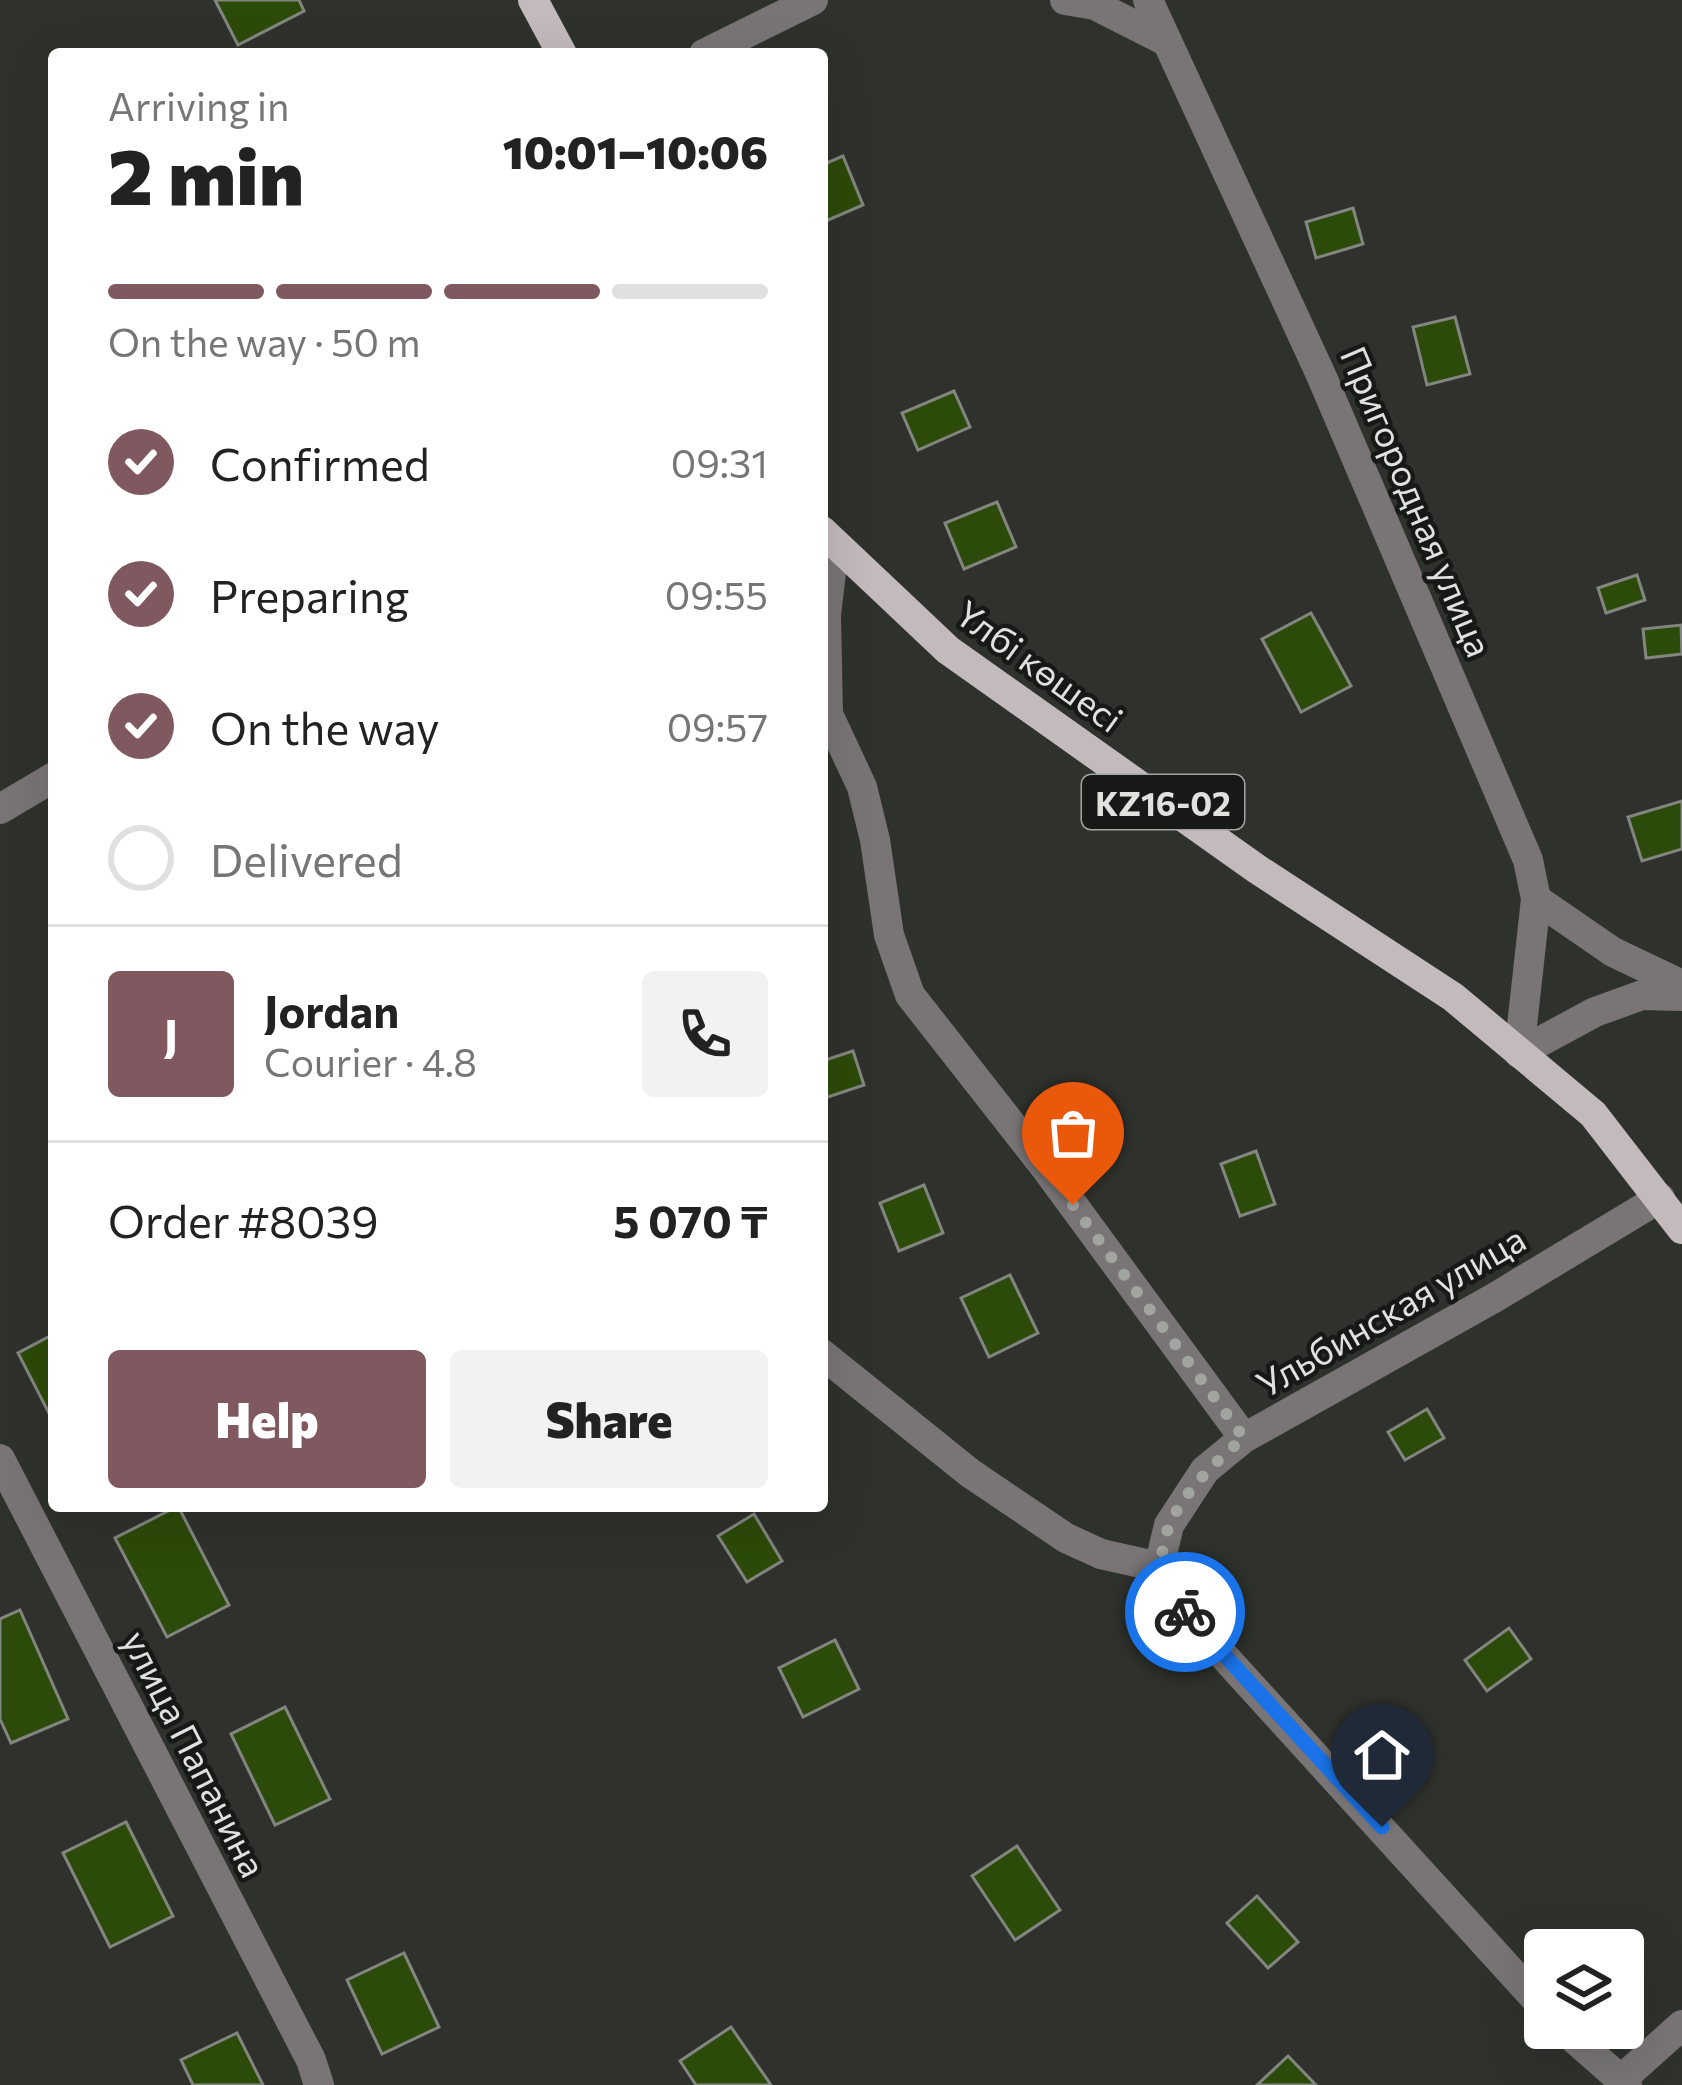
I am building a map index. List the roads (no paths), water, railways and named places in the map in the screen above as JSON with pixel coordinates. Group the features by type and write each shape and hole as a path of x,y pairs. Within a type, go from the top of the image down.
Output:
{"main road":[{"path":"533,0 559,48"},
{"name":"Үлбі көшесі","path":"828,538 949,650 1257,869 1453,998 1519,1053"},
{"name":"KZ16-02","path":"1519,1053 1593,1114 1682,1229"}],"street":[{"path":"716,48 813,0"},
{"path":"1065,0 1095,4 1166,40"},
{"name":"Пригородная улица","path":"1148,0 1340,419 1528,860 1536,898 1519,1053"},
{"path":"828,714 862,787 889,935 910,994 1048,1171 1244,1438"},
{"path":"0,809 48,781"},
{"path":"1536,898 1613,952 1682,986"},
{"path":"1519,1053 1595,1012 1642,995 1682,996"},
{"name":"Ульбинская улица","path":"1159,1567 1169,1525 1204,1470 1244,1438 1494,1298 1660,1198"},
{"path":"828,1359 970,1473 1066,1538 1101,1554 1159,1567 1171,1598 1524,1986"},
{"name":"улица Папанина","path":"0,1459 311,2060 319,2085"},
{"path":"1587,2049 1625,2081 1682,2025"}]}
